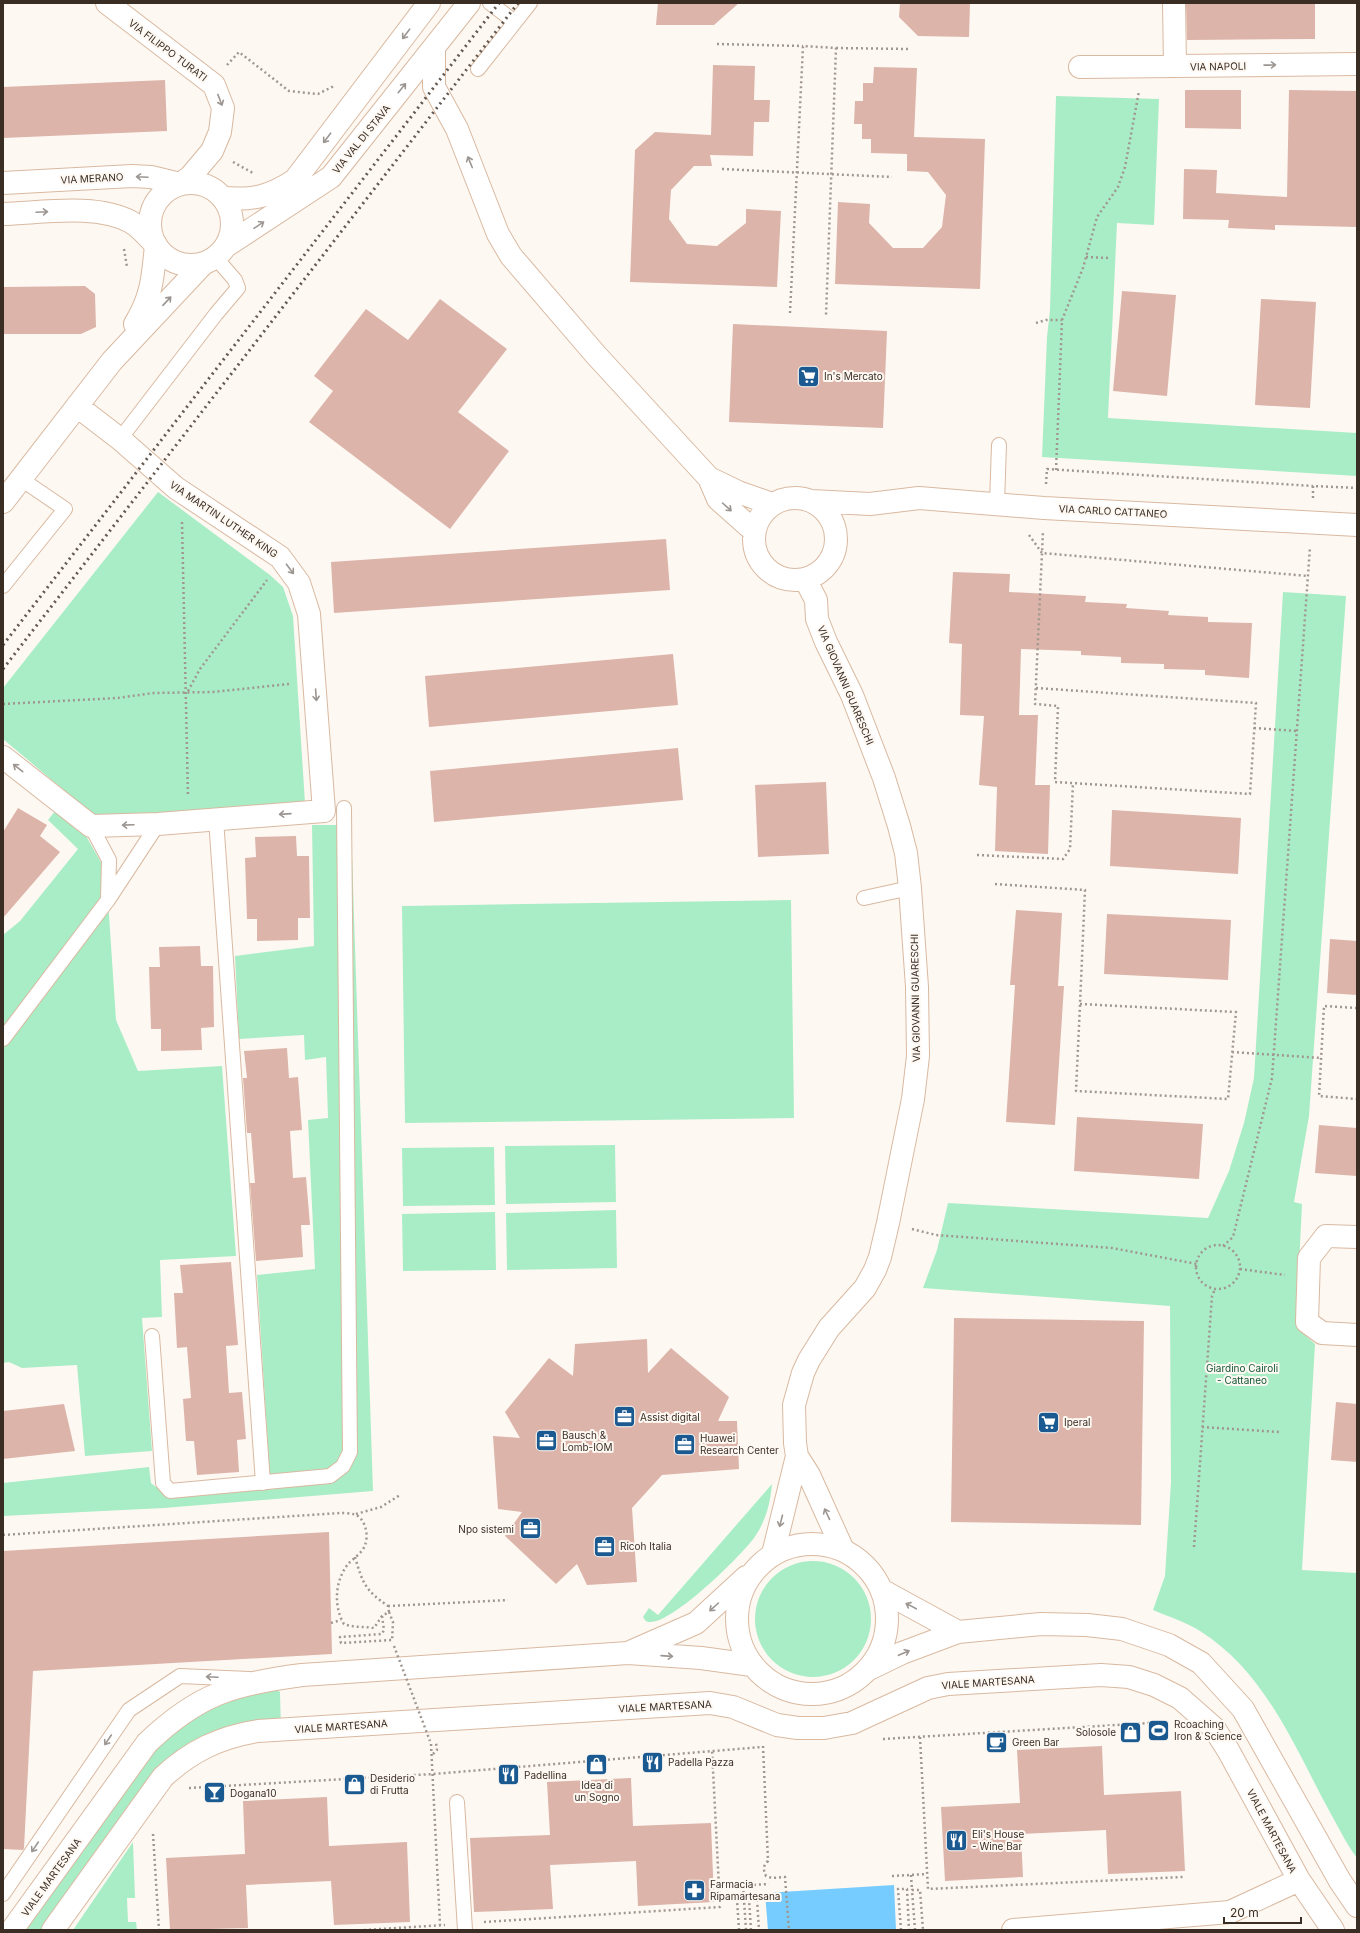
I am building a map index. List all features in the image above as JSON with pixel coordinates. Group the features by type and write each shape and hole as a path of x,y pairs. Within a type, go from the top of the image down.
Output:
{"street":[{"name":"VIA FILIPPO TURATI","path":"107,3 214,85 223,108 220,132 212,151 190,177 180,184"},
{"path":"224,198 246,200 264,197 277,192 295,180 429,3"},
{"name":"VIA VAL DI STAVA","path":"214,256 331,177 469,3"},
{"path":"1174,3 1175,66"},
{"path":"434,49 434,87 457,129 498,234 511,256 596,355 709,478 718,499 754,531"},
{"name":"VIA NAPOLI","path":"1080,67 1357,64"},
{"name":"VIA MERANO","path":"3,182 132,176 151,177 180,184"},
{"path":"112,360 230,240 233,226 231,211 224,198 213,189 199,184 180,184 167,190 157,200 151,214 150,228 161,254 173,262 187,266 214,256"},
{"path":"3,214 81,211 109,214 136,226 156,245"},
{"path":"3,502 112,360 145,308 153,282 156,245"},
{"name":"VIA MARTIN LUTHER KING","path":"77,406 120,439 176,488 280,557 300,583 309,614 314,673 334,810"},
{"path":"709,478 738,492 772,504"},
{"path":"835,550 836,535 833,522 825,510 811,501 798,497 783,499 772,504 760,517 754,531 754,546 759,559 767,569 779,577 790,580 805,579 821,571 830,560 835,550 848,518 870,504"},
{"name":"VIA CARLO CATTANEO","path":"811,501 870,504 919,498 997,503 1044,508 1357,525"},
{"name":"VIA GIOVANNI GUARESCHI","path":"773,1554 797,1456 795,1443 794,1405 803,1373 829,1328 859,1296 875,1270 888,1223 913,1099 918,1056 917,987 906,853 884,778 852,695 826,642 817,619 816,600 805,579"},
{"path":"3,757 91,826 158,824 334,810"},
{"path":"1357,1237 1326,1236 1309,1258 1307,1322 1322,1333 1357,1335"},
{"name":"VIA GIOVANNI GUARESCHI","path":"797,1456 809,1475 843,1550"},
{"name":"VIALE MARTESANA","path":"628,1653 696,1623 773,1554 794,1546 817,1543 843,1550 867,1566 883,1591 888,1611 888,1627 883,1647 869,1669"},
{"name":"VIALE MARTESANA","path":"753,1571 740,1594 737,1609 737,1630 745,1654 752,1665 779,1687 814,1694 831,1694 847,1686 869,1669 902,1653 958,1632 1041,1624 1102,1626 1122,1629 1154,1640 1201,1663 1243,1709 1340,1881 1357,1906"},
{"name":"VIALE MARTESANA","path":"883,1591 958,1632"},
{"name":"VIALE MARTESANA","path":"12,1930 147,1743 169,1721 200,1701 224,1690 265,1680 302,1675 628,1653 701,1658 752,1665"},
{"name":"VIALE MARTESANA","path":"53,1930 163,1777 176,1765 197,1750 235,1735 258,1732 710,1703 733,1707 777,1725 798,1728 824,1728 852,1723 915,1693 941,1686 1101,1675 1129,1677 1154,1685 1180,1698 1214,1728 1228,1750 1299,1880 1333,1930"},
{"name":"VIALE MARTESANA","path":"1013,1930 1230,1912 1299,1880"}],"lane":[{"path":"490,3 515,22"},
{"path":"478,69 530,3"},
{"path":"120,439 216,314 238,288 235,280 214,256"},
{"path":"997,503 999,445"},
{"path":"3,586 65,509 21,479"},
{"path":"152,1336 163,1483 170,1491 330,1476 343,1466 350,1452 334,810"},
{"path":"216,819 263,1483"},
{"path":"3,1039 108,900 158,824"},
{"path":"91,826 110,860 108,900"},
{"path":"864,898 910,888"},
{"path":"3,1894 128,1710 180,1676 265,1680"},
{"path":"457,1802 465,1927"}],"path":[{"path":"717,44 908,49"},
{"path":"790,313 803,46"},
{"path":"826,315 836,48"},
{"path":"211,82 239,52 289,91 318,94 338,84"},
{"path":"1056,470 1062,320 1075,289 1097,217 1118,187 1125,167 1144,66"},
{"path":"228,159 259,178"},
{"path":"722,169 892,177"},
{"path":"124,248 128,262 127,270"},
{"path":"1086,256 1109,258"},
{"path":"1036,323 1046,320 1062,320"},
{"path":"1223,1246 1233,1236 1272,1078 1312,522 1313,486 1357,488"},
{"path":"176,488 182,512 189,821"},
{"path":"1036,688 1256,703 1250,794 1055,782 1058,706 1035,704 1042,553 1308,576"},
{"path":"187,692 200,669 270,575 280,557"},
{"path":"3,708 4,704 117,698 154,693 213,692 297,683 314,673"},
{"path":"1254,728 1297,731"},
{"path":"977,855 1063,859 1070,849 1073,783"},
{"path":"995,884 1085,890 1076,1091 1228,1099 1236,1012 1080,1004"},
{"path":"1357,1008 1324,1006 1319,1096 1357,1099"},
{"path":"1232,1052 1321,1058"},
{"path":"888,1223 936,1235 1112,1248 1197,1264"},
{"path":"1223,1246 1230,1249 1239,1261 1240,1269 1238,1276 1233,1284 1226,1288 1215,1288 1205,1285 1200,1279 1197,1264 1200,1256 1205,1250 1212,1247 1223,1246"},
{"path":"1240,1269 1308,1279"},
{"path":"1194,1547 1212,1296 1215,1288"},
{"path":"1202,1427 1279,1432"},
{"path":"3,1535 340,1513 355,1514 381,1507 400,1495"},
{"path":"355,1514 363,1520 367,1535 365,1546 343,1572 338,1585 337,1597 341,1620 344,1624 352,1627 363,1626 374,1628 382,1616 388,1612"},
{"path":"355,1557 361,1577 370,1594 388,1606 508,1600"},
{"path":"382,1616 384,1630 382,1634 340,1636 340,1643 392,1640 393,1622 388,1612 388,1606"},
{"path":"332,1623 341,1620"},
{"path":"394,1646 430,1741 434,1741 437,1746 437,1750 432,1755"},
{"path":"883,1739 1166,1722"},
{"path":"920,1737 928,1889 1183,1877"},
{"path":"762,1740 768,1861 764,1865 763,1870 766,1876 772,1878 785,1877 789,1930"},
{"path":"184,1793 189,1788 433,1774 763,1746"},
{"path":"432,1747 440,1925"},
{"path":"364,1930 440,1925 465,1927 720,1907 712,1750"},
{"path":"153,1831 159,1930"},
{"path":"892,1876 927,1874"},
{"path":"911,1875 915,1930"},
{"path":"719,1887 769,1884"},
{"path":"743,1886 746,1930"},
{"path":"901,1930 898,1889 906,1889 909,1930"},
{"path":"912,1890 920,1890 923,1930"},
{"path":"751,1930 749,1900 757,1899 759,1930"},
{"path":"739,1930 737,1900 744,1900"}],"green space":[{"path":"1056,96 1159,99 1154,225 1117,223 1108,418 1357,433 1357,476 1042,457 1047,337 1050,310"},
{"path":"158,492 270,575 283,587 293,616 305,803 97,818 3,739 3,688"},
{"name":"Giardino Cairoli - Cattaneo","path":"1283,592 1346,596 1309,1116 1294,1202 1302,1204 1296,1327 1315,1344 1302,1570 1357,1573 1357,1858 1350,1848 1278,1715 1244,1668 1223,1648 1200,1631 1183,1622 1153,1610 1165,1576 1171,1482 1170,1306 923,1288 937,1250 948,1203 1208,1218 1229,1171 1244,1123 1254,1078"},
{"path":"55,811 86,836 102,864 108,900 116,1020 138,1071 222,1066 236,1256 160,1260 162,1317 142,1318 152,1451 85,1456 77,1365 22,1368 9,1362 3,1363 3,935 20,921 78,849 48,820"},
{"path":"312,825 351,825 373,1491 164,1508 3,1516 3,1483 149,1467 151,1483 156,1487 270,1478 257,1275 315,1269 308,1120 328,1118 326,1057 305,1060 304,1035 239,1039 235,956 314,946"},
{"path":"791,900 794,1118 405,1123 402,906"},
{"path":"615,1145 616,1202 506,1204 505,1146"},
{"path":"494,1147 495,1205 403,1206 402,1148"},
{"path":"616,1210 617,1268 507,1270 506,1213"},
{"path":"495,1212 496,1270 403,1271 402,1214"},
{"path":"772,1484 769,1505 758,1532 735,1559 705,1588 674,1612 660,1619 650,1622 646,1621 643,1617 649,1608 658,1615"},
{"path":"813,1561 824,1562 835,1566 854,1578 866,1597 870,1608 870,1630 866,1641 854,1660 835,1672 824,1676 813,1677 802,1676 791,1672 772,1660 760,1641 756,1630 755,1619 756,1608 760,1597 772,1578 791,1566 802,1562"},
{"path":"265,1680 280,1692 281,1730 197,1750 53,1930 12,1930 147,1743"},
{"path":"133,1842 135,1898 127,1898 128,1922 136,1922 137,1930 73,1930"}],"water":[{"path":"894,1885 896,1930 768,1930 765,1893"}],"building":[{"path":"658,3 739,3 714,25 656,25"},
{"path":"900,3 970,3 969,37 918,36 899,17"},
{"path":"1186,3 1315,3 1315,39 1187,40"},
{"path":"713,65 755,66 754,100 770,100 769,122 754,122 753,156 710,155 712,166 694,166 671,190 669,219 687,244 717,246 746,223 746,209 781,211 777,287 630,282 635,150 655,132 711,135"},
{"path":"874,67 917,68 914,137 985,139 980,289 835,284 838,202 870,204 869,223 893,248 923,248 942,227 946,195 928,172 907,171 907,154 871,153 871,139 862,139 862,124 854,124 855,101 863,101 863,83 873,83"},
{"path":"165,80 167,131 3,138 3,87"},
{"path":"1185,90 1241,90 1241,129 1185,128"},
{"path":"1289,90 1357,91 1357,227 1275,225 1275,230 1228,228 1229,220 1183,219 1184,169 1217,170 1216,193 1287,197"},
{"path":"85,286 95,294 96,327 81,334 3,334 3,287"},
{"path":"1122,291 1176,295 1167,396 1113,391"},
{"path":"440,299 507,349 458,412 509,451 450,529 309,422 333,391 314,376 366,309 408,340"},
{"path":"1261,299 1316,302 1310,408 1255,405"},
{"name":"In's Mercato","path":"733,324 887,331 883,428 729,422"},
{"path":"666,539 670,590 334,613 331,562"},
{"path":"953,572 1010,574 1009,592 1086,596 1085,602 1127,604 1126,608 1169,611 1168,615 1208,617 1208,622 1252,623 1249,678 1205,675 1205,670 1164,669 1164,664 1121,663 1121,657 1081,655 1081,651 1021,649 1019,715 1038,715 1035,785 1050,785 1048,854 995,851 997,787 979,785 984,716 960,715 962,644 949,643"},
{"path":"673,654 678,705 429,727 425,676"},
{"path":"678,748 683,800 434,822 430,771"},
{"path":"826,782 829,854 758,857 755,785"},
{"path":"18,808 47,825 40,836 60,852 3,918 3,832"},
{"path":"1112,810 1241,818 1238,874 1110,866"},
{"path":"296,836 297,856 309,856 310,918 298,918 298,940 257,941 257,919 247,919 245,858 256,857 255,837"},
{"path":"1016,910 1062,913 1058,986 1064,986 1055,1125 1006,1122 1015,985 1010,985"},
{"path":"1107,914 1231,920 1228,980 1104,974"},
{"path":"1330,939 1357,941 1357,995 1327,993"},
{"path":"200,946 201,966 213,966 214,1027 201,1028 202,1050 161,1051 161,1029 151,1029 149,967 160,967 159,947"},
{"path":"287,1048 289,1078 298,1077 302,1130 290,1131 293,1178 306,1177 310,1225 301,1225 303,1257 256,1261 250,1183 255,1183 251,1133 247,1133 243,1078 247,1078 244,1051"},
{"path":"1077,1117 1203,1124 1199,1179 1074,1171"},
{"path":"1319,1125 1357,1128 1357,1176 1315,1173"},
{"path":"231,1262 238,1345 226,1346 229,1393 242,1392 246,1439 237,1440 239,1472 197,1475 194,1441 186,1441 183,1399 191,1398 187,1347 177,1348 174,1293 183,1293 180,1265"},
{"name":"Iperal","path":"954,1318 1144,1321 1141,1525 951,1522"},
{"path":"647,1339 648,1373 671,1348 729,1397 718,1421 737,1421 739,1469 662,1475 632,1508 637,1582 587,1585 577,1564 556,1584 505,1536 522,1512 498,1509 493,1436 520,1438 505,1412 549,1358 573,1376 575,1344"},
{"path":"1336,1402 1357,1404 1357,1462 1331,1460"},
{"path":"64,1404 75,1451 3,1459 3,1411"},
{"path":"329,1532 332,1654 33,1671 24,1848 23,1850 3,1849 3,1551"},
{"path":"1102,1746 1104,1795 1181,1791 1185,1871 1108,1874 1106,1830 1021,1834 1023,1877 945,1881 941,1807 1020,1803 1017,1750"},
{"path":"631,1778 633,1826 711,1823 714,1902 638,1906 636,1861 550,1865 553,1909 474,1912 470,1838 550,1835 547,1782"},
{"path":"327,1797 329,1846 407,1842 410,1922 334,1925 331,1881 246,1885 248,1928 170,1930 166,1858 245,1854 243,1801"}],"railway":[{"path":"3,645 499,3"},
{"path":"3,669 518,3"}],"place":[{"name":"In's Mercato","path":"808,376"},
{"name":"Assist digital","path":"625,1417"},
{"name":"Iperal","path":"1048,1422"},
{"name":"Bausch & Lomb-IOM","path":"546,1441"},
{"name":"Huawei Research Center","path":"685,1444"},
{"name":"Npo sistemi","path":"530,1529"},
{"name":"Ricoh Italia","path":"605,1546"},
{"name":"Rcoaching Iron & Science","path":"1158,1730"},
{"name":"Solosole","path":"1131,1732"},
{"name":"Green Bar","path":"997,1742"},
{"name":"Padella Pazza","path":"653,1762"},
{"name":"Idea di un Sogno","path":"597,1765"},
{"name":"Padellina","path":"508,1775"},
{"name":"Desiderio di Frutta","path":"354,1784"},
{"name":"Dogana10","path":"214,1793"},
{"name":"Eli's House - Wine Bar","path":"956,1840"},
{"name":"Farmacia Ripamartesana","path":"695,1890"}]}
